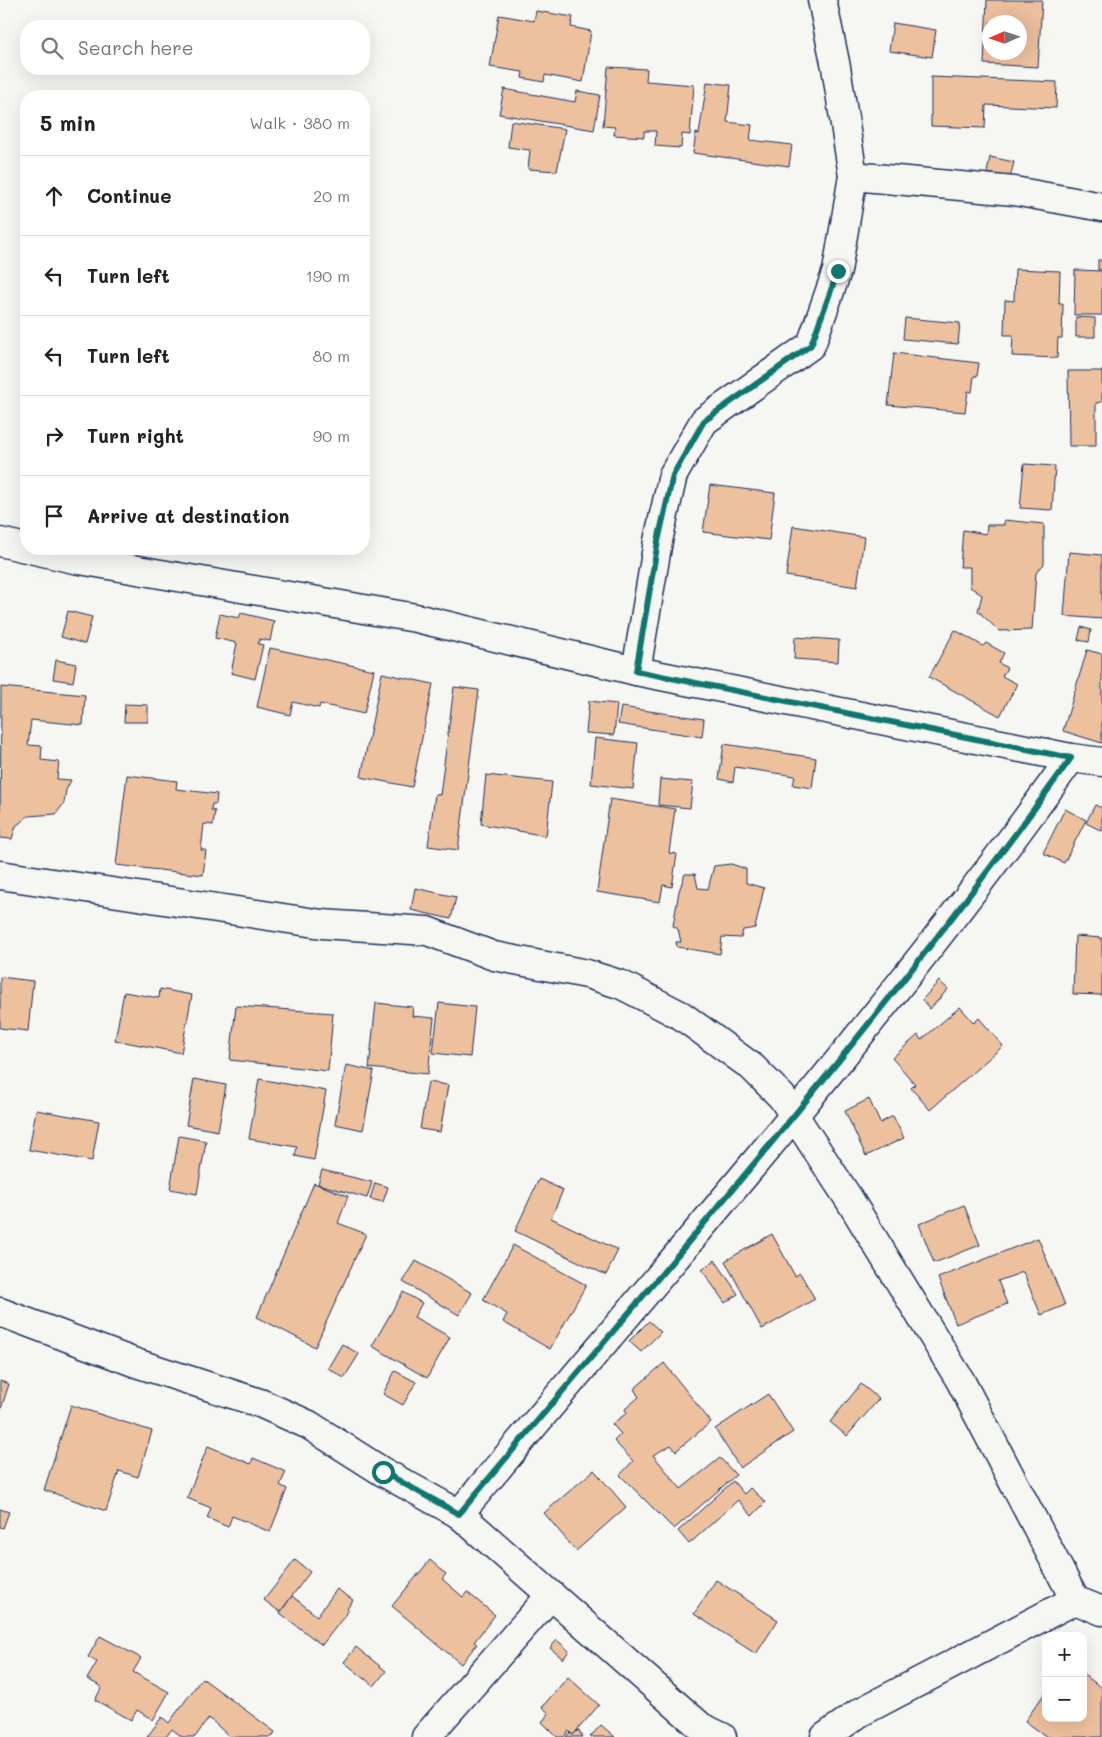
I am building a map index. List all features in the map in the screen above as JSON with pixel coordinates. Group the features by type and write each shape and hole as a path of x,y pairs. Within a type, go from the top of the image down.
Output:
{"street":[{"path":"636,671 658,541 673,475 704,421 811,345 838,271 853,176 836,67 822,0"},
{"path":"853,176 1014,191 1102,207"},
{"path":"0,542 20,547"},
{"path":"56,555 416,618 636,671 1071,758 1102,762"},
{"path":"459,1514 793,1115 978,885 1071,758"},
{"path":"0,875 312,922 427,932 494,956 587,974 622,985 682,1016 752,1067 782,1097 849,1199 960,1380 1075,1600 1102,1611"},
{"path":"0,1312 136,1363 260,1403 309,1424 383,1472 459,1514 701,1727 722,1737"},
{"path":"426,1737 551,1594"},
{"path":"825,1737 859,1713 1075,1600"}],"building":[{"path":"987,0 1042,0 1038,67 984,64 984,60 1027,60 1027,15 986,15"},
{"path":"536,11 573,17 571,27 591,31 583,82 545,75 544,82 522,78 523,72 490,67 499,15 534,21"},
{"path":"893,23 936,30 932,57 889,51"},
{"path":"608,67 647,69 646,81 694,85 690,135 682,134 681,148 655,146 656,131 644,131 644,137 614,135 615,127 603,126"},
{"path":"931,77 1057,82 1056,108 986,105 985,128 931,126"},
{"path":"707,82 731,85 727,122 752,125 750,140 792,145 789,166 693,153 696,133 699,134"},
{"path":"504,89 575,102 577,91 600,95 594,130 499,114"},
{"path":"511,121 565,129 557,171 528,169 530,150 508,147"},
{"path":"990,157 1014,162 1010,178 987,173"},
{"path":"1098,260 1102,260 1102,270 1098,270"},
{"path":"1015,269 1060,271 1059,304 1063,304 1062,338 1058,338 1057,358 1012,356 1013,335 1004,335 1005,300 1014,301"},
{"path":"1075,270 1102,271 1102,315 1074,315"},
{"path":"1076,317 1095,318 1095,337 1076,337"},
{"path":"905,318 960,323 958,344 903,339"},
{"path":"894,353 979,363 977,376 974,376 972,392 968,391 965,412 888,405"},
{"path":"1068,371 1102,371 1102,402 1096,403 1096,446 1069,446"},
{"path":"1024,464 1055,466 1052,510 1020,508"},
{"path":"710,485 775,493 769,540 703,532"},
{"path":"1004,520 1044,524 1044,564 1036,573 1032,630 999,631 978,611 982,595 970,587 970,567 960,567 963,530 986,534 987,525 1004,525"},
{"path":"793,526 864,537 857,587 786,576"},
{"path":"1069,552 1102,555 1102,619 1064,616"},
{"path":"68,611 92,617 85,644 61,637"},
{"path":"241,613 274,621 270,641 260,639 258,644 263,645 255,679 231,673 237,643 215,638 220,614 239,618"},
{"path":"1081,627 1091,630 1089,642 1078,640"},
{"path":"955,630 983,646 986,643 1004,653 999,663 1007,668 1002,676 1017,684 1000,716 929,677"},
{"path":"795,637 839,640 838,662 794,659"},
{"path":"270,648 374,670 364,714 320,704 319,708 293,702 290,715 257,707"},
{"path":"1087,650 1102,654 1102,743 1063,731"},
{"path":"56,660 76,664 73,682 53,679"},
{"path":"382,673 433,684 412,787 361,777"},
{"path":"1,687 85,695 83,725 31,720 28,745 42,746 41,760 59,762 57,779 71,780 66,790 64,803 56,814 28,816 16,826 12,839 0,838"},
{"path":"454,687 479,690 458,850 428,846 435,794 440,795"},
{"path":"589,701 617,704 614,735 586,733"},
{"path":"125,704 148,705 148,722 124,722"},
{"path":"621,707 704,719 702,737 618,724"},
{"path":"595,738 638,743 633,789 591,784"},
{"path":"724,744 816,758 812,788 793,785 795,776 735,767 733,782 719,779"},
{"path":"127,775 177,781 176,789 217,794 216,804 212,804 211,810 215,811 213,825 204,824 201,850 206,850 203,875 116,865"},
{"path":"486,775 552,782 546,836 481,824"},
{"path":"660,779 693,782 690,808 658,805"},
{"path":"610,799 675,809 669,853 677,854 672,887 663,885 660,902 597,892"},
{"path":"1095,805 1102,808 1102,831 1086,823"},
{"path":"1065,809 1086,820 1064,863 1043,853"},
{"path":"731,864 746,869 746,883 764,888 755,928 743,930 741,938 722,937 720,954 677,947 676,942 681,942 678,929 673,926 679,891 685,874 695,874 698,888 708,889 714,866"},
{"path":"415,888 456,897 451,919 411,910"},
{"path":"1075,936 1102,938 1102,995 1073,994"},
{"path":"0,977 33,981 28,1031 0,1028"},
{"path":"939,981 948,989 930,1009 922,1000"},
{"path":"160,989 192,995 181,1053 115,1040 124,992 159,998"},
{"path":"376,1003 413,1007 412,1016 434,1018 428,1074 369,1068"},
{"path":"439,1003 475,1007 470,1057 433,1053"},
{"path":"236,1006 333,1013 328,1071 230,1060"},
{"path":"960,1007 974,1023 979,1018 1003,1046 930,1110 911,1088 915,1084 892,1058 918,1035 921,1040"},
{"path":"346,1065 374,1071 363,1130 335,1124"},
{"path":"194,1079 226,1085 218,1131 186,1125"},
{"path":"259,1079 326,1091 314,1160 295,1156 297,1147 249,1139"},
{"path":"428,1082 448,1085 440,1132 420,1129"},
{"path":"869,1099 880,1123 893,1116 904,1138 866,1156 845,1111"},
{"path":"36,1110 99,1121 92,1161 29,1150"},
{"path":"179,1136 206,1141 197,1194 170,1189"},
{"path":"322,1170 372,1182 367,1198 318,1184"},
{"path":"539,1179 563,1190 551,1218 618,1250 606,1275 515,1231"},
{"path":"314,1183 348,1196 338,1223 366,1234 315,1347 257,1317"},
{"path":"375,1183 388,1187 383,1202 370,1199"},
{"path":"964,1205 980,1245 934,1263 919,1224"},
{"path":"772,1234 795,1276 800,1273 815,1299 762,1329 725,1261"},
{"path":"1038,1238 1065,1305 1041,1315 1023,1272 998,1281 1007,1304 956,1324 938,1278"},
{"path":"513,1245 586,1285 550,1349 503,1322 507,1314 483,1300"},
{"path":"715,1260 738,1294 725,1303 702,1270"},
{"path":"416,1261 472,1293 459,1315 403,1282"},
{"path":"403,1292 422,1303 414,1317 450,1337 427,1378 372,1346"},
{"path":"649,1321 661,1332 641,1352 629,1341"},
{"path":"342,1344 359,1354 344,1378 328,1368"},
{"path":"664,1363 711,1422 676,1451 671,1445 653,1455 681,1489 720,1458 736,1475 674,1529 620,1475 633,1461 614,1441 621,1434 612,1424 627,1413 625,1409 639,1397 634,1389"},
{"path":"395,1371 416,1382 403,1405 383,1394"},
{"path":"0,1381 9,1384 0,1412"},
{"path":"861,1384 879,1399 847,1436 830,1422"},
{"path":"768,1394 793,1432 740,1468 715,1429"},
{"path":"71,1405 152,1431 138,1477 119,1471 106,1511 44,1490"},
{"path":"208,1446 251,1464 253,1458 286,1472 280,1485 287,1489 270,1532 232,1516 228,1527 207,1518 211,1508 187,1498"},
{"path":"594,1470 626,1507 576,1551 544,1513"},
{"path":"733,1481 744,1494 750,1488 766,1502 752,1516 738,1500 689,1544 678,1531"},
{"path":"0,1509 9,1512 3,1528 0,1527"},
{"path":"295,1560 310,1572 280,1612 264,1600"},
{"path":"430,1560 446,1574 442,1579 463,1597 467,1592 495,1615 474,1642 477,1644 461,1664 392,1606"},
{"path":"716,1580 778,1620 756,1654 694,1614"},
{"path":"337,1589 353,1600 347,1609 349,1610 322,1645 280,1613 292,1596 317,1616"},
{"path":"100,1636 141,1658 133,1672 169,1692 153,1720 137,1710 131,1720 95,1700 102,1687 87,1679 97,1662 88,1657"},
{"path":"557,1640 569,1651 563,1659 550,1648"},
{"path":"356,1647 386,1671 374,1686 344,1662"},
{"path":"568,1677 599,1705 573,1735 569,1731 564,1737 557,1737 542,1722 549,1713 542,1707"},
{"path":"1087,1677 1102,1688 1102,1737 1047,1737 1025,1721 1042,1697 1042,1722 1087,1722"},
{"path":"202,1678 275,1732 272,1737 230,1737 209,1718 195,1737 182,1737 172,1729 166,1737 147,1737 162,1717 169,1723"},
{"path":"601,1725 615,1737 590,1737"},
{"path":"578,1730 583,1737 566,1737 570,1733 573,1735"}],"route":[{"path":"383,1472 459,1514 793,1115 978,885 1071,758 636,671 658,541 673,475 704,421 811,345 838,271"}]}
